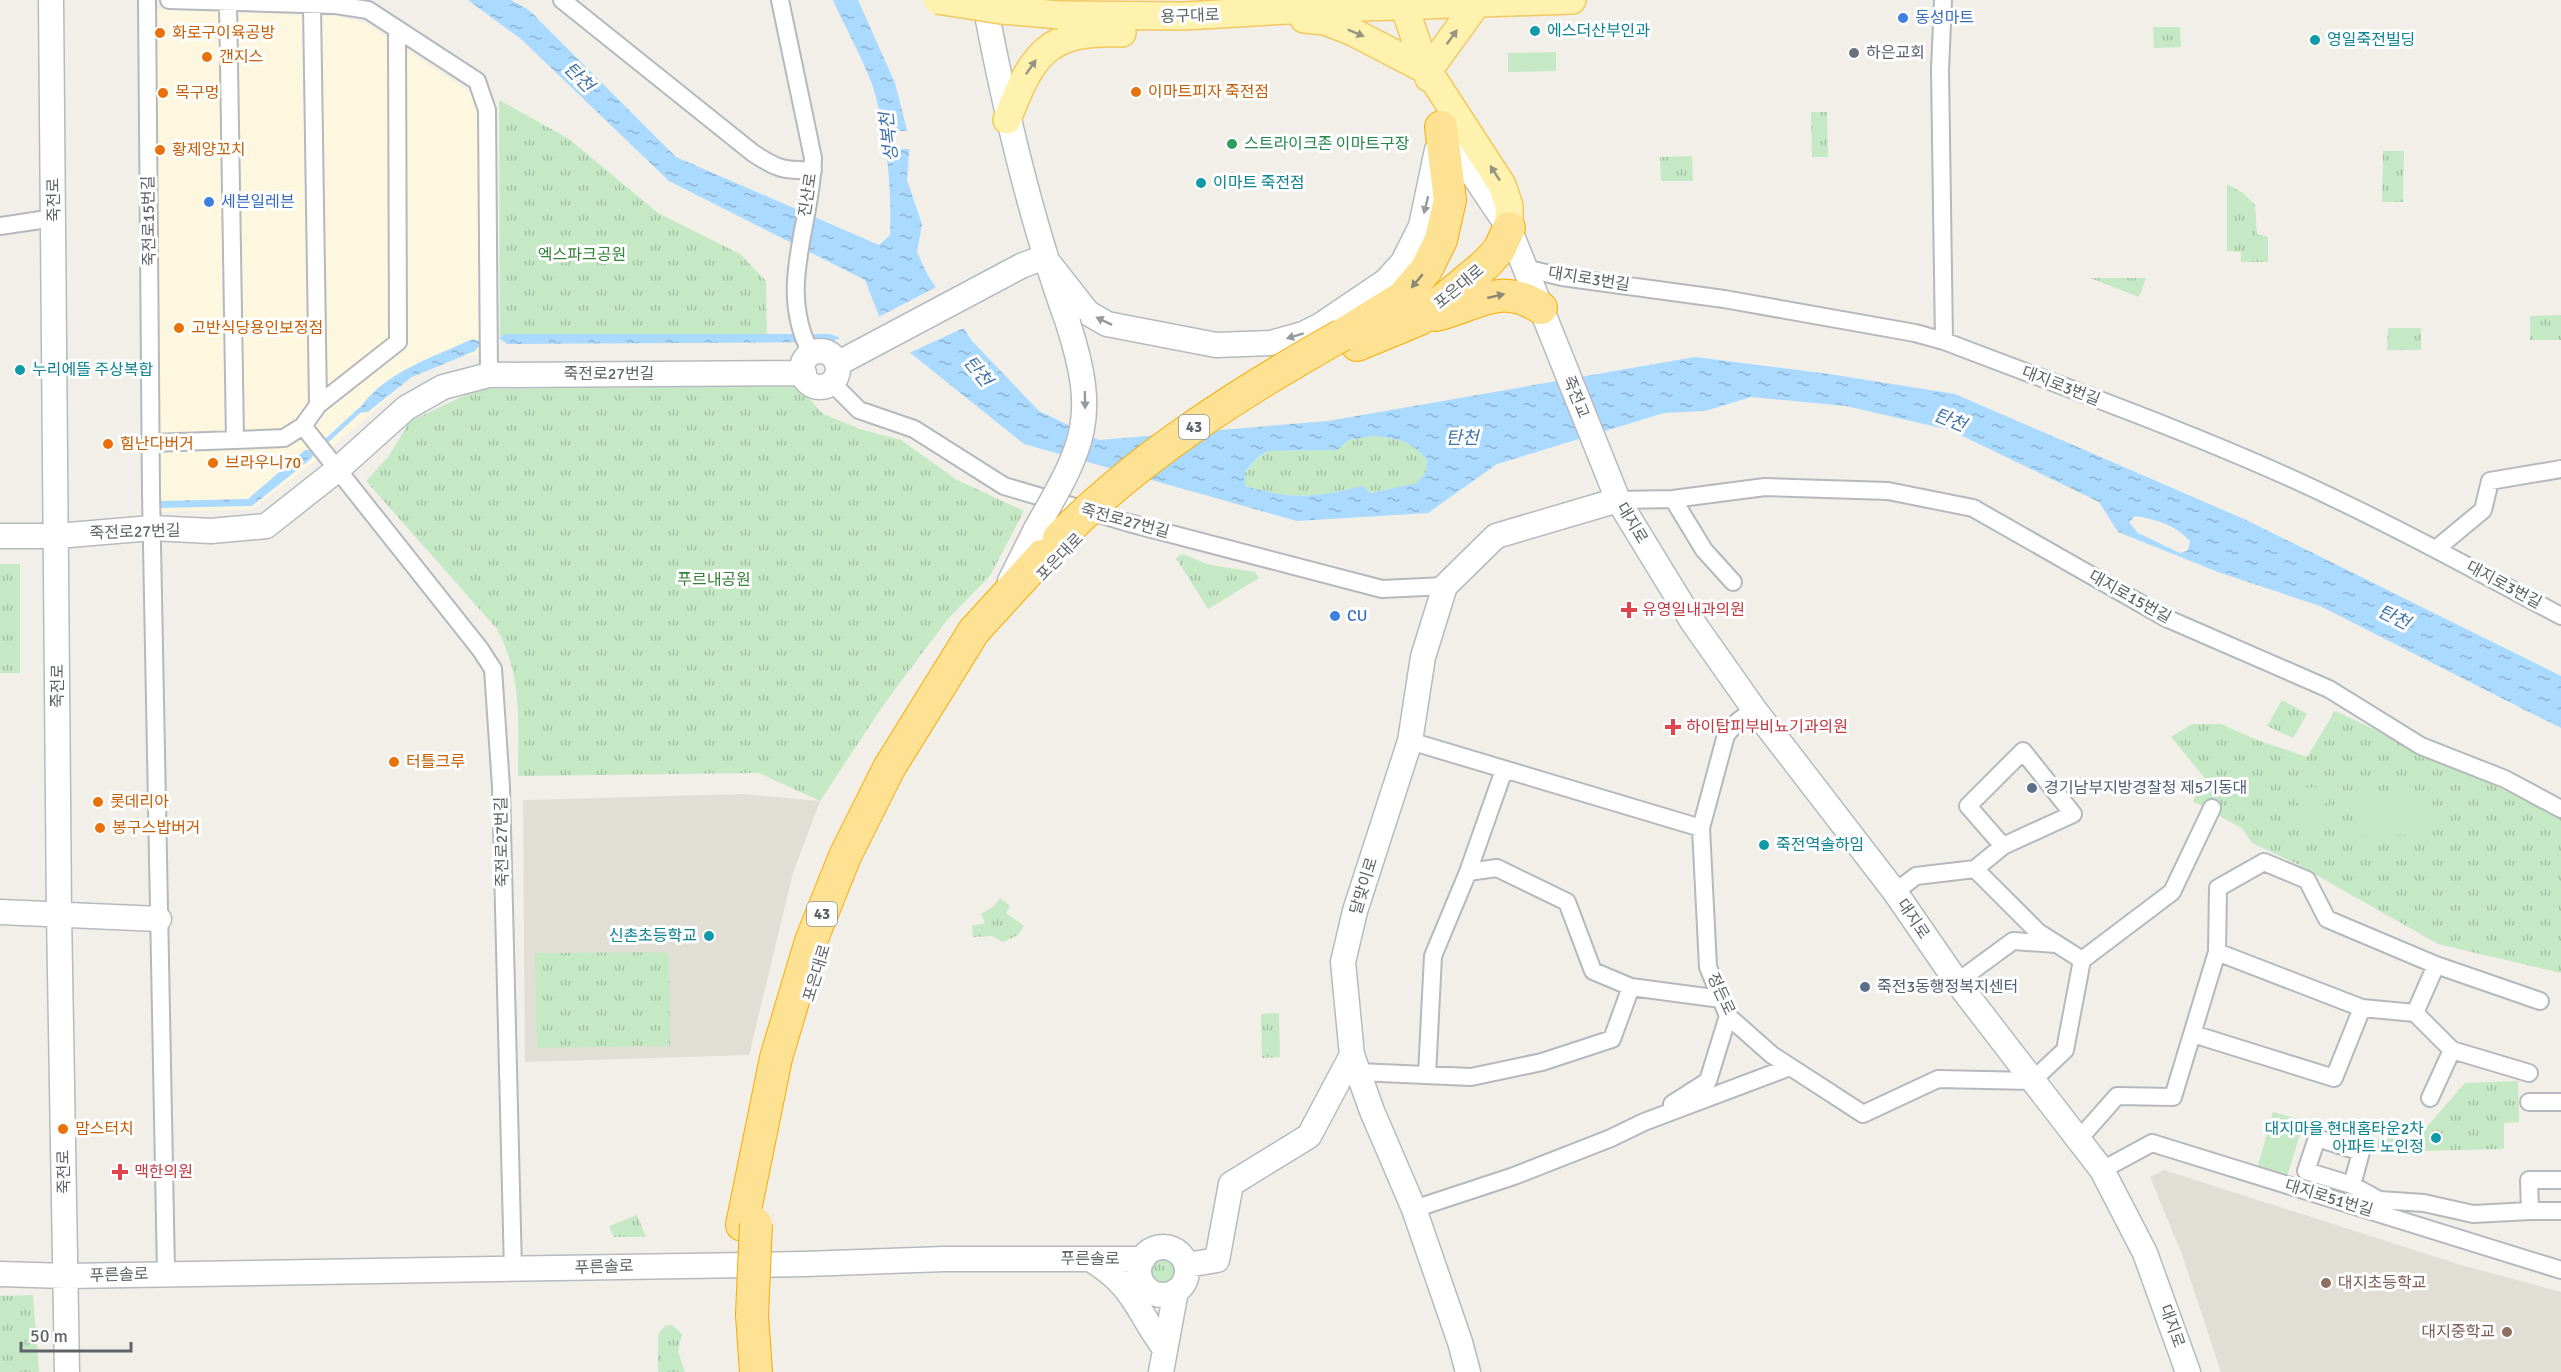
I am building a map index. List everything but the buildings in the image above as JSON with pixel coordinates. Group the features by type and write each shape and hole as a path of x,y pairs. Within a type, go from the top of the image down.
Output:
{"highway":[{"name":"포은대로","path":"749,1225 776,1058 811,941 845,856 889,768 940,683 974,631 1055,538 1129,493 1197,441 1345,342 1403,297 1426,270 1441,240 1450,200 1441,127"},
{"name":"포은대로","path":"1345,342 1420,319 1485,265 1499,250 1509,228"},
{"path":"1420,319 1505,294 1525,298 1542,311"},
{"name":"포은대로","path":"749,1225 789,1063 824,946 858,861 903,773 988,636 1055,538"},
{"name":"43","path":"742,1372 749,1225"},
{"name":"43","path":"745,1316 756,1372"}],"main road":[{"name":"용구대로","path":"937,0 1001,10 1122,17 1250,14 1309,4 1572,0"},
{"name":"포은대로","path":"1403,3 1428,71 1441,127"},
{"path":"1007,120 1030,66 1042,53 1059,43 1088,33 1210,31 1250,14 1325,21 1371,40 1428,71 1477,3"},
{"name":"포은대로","path":"1428,71 1502,185 1509,206 1509,228"}],"street":[{"name":"죽전로","path":"51,0 59,914 67,1372"},
{"name":"죽전로15번길","path":"147,0 152,528 166,1273"},
{"path":"169,0 336,5 368,10 477,81 487,110 489,375"},
{"path":"562,0 753,153 774,167 786,171 813,164"},
{"name":"진산로","path":"780,0 813,164 795,281 796,320 806,356"},
{"path":"1943,0 1940,70 1944,341"},
{"path":"228,2 235,440"},
{"path":"312,6 318,405"},
{"path":"988,20 1007,120 1044,257 1081,363 1086,417 1067,474 1055,538"},
{"path":"152,443 284,438 305,429 318,405 398,342 397,29"},
{"path":"1044,257 1088,313 1107,324 1216,345 1271,343 1303,334 1373,292 1403,262 1421,226 1433,177 1441,127"},
{"path":"1441,127 1509,228 1542,311"},
{"path":"0,226 54,218"},
{"path":"840,368 825,352 806,356 805,380 815,387 840,368 1021,266 1044,257"},
{"name":"대지로3번길","path":"1525,268 1562,277 1724,299 1915,333 1944,341 2177,430 2294,480 2436,549 2561,616"},
{"name":"죽전교","path":"1542,311 1614,490"},
{"name":"죽전로27번길","path":"0,536 57,536 152,528 211,531 266,526 329,460 406,408 444,387 489,375 806,356"},
{"name":"죽전로27번길","path":"840,368 859,410 914,429 1004,486 1129,523 1382,589 1444,586"},
{"path":"305,429 329,460"},
{"name":"죽전로27번길","path":"329,460 473,640 493,669 501,787 513,1270"},
{"path":"2436,549 2483,510 2490,480 2561,469"},
{"name":"대지로15번길","path":"1614,490 1673,499 1765,487 1888,491 1972,508 2166,618 2329,689 2421,746 2505,779 2561,809"},
{"name":"달맞이로","path":"1468,1372 1460,1342 1414,1209 1355,1064 1344,962 1355,911 1410,741 1423,657 1444,586 1496,536 1614,490"},
{"name":"대지로","path":"1614,490 1692,621 1754,709 1895,892 1957,982 2102,1170 2145,1253 2188,1372"},
{"path":"1673,499 1704,550 1733,582"},
{"name":"정든로","path":"1754,709 1737,722 1726,735 1701,828 1708,967 1728,1016 1772,1055 1863,1114 1938,1079 2032,1081"},
{"path":"1410,741 1701,828"},
{"path":"1895,892 1916,876 1975,869 2003,846 2073,814 2023,751 1968,806 2003,846"},
{"path":"1427,1075 1433,956 1468,872 1504,770"},
{"path":"2032,1081 2065,1050 2082,960 2172,892 2212,808"},
{"path":"2079,1139 2118,1096 2173,1097 2217,952 2218,888 2264,862 2307,880 2327,919 2436,965 2540,1001"},
{"path":"1468,872 1497,868 1567,902 1593,971 1631,987 1721,999"},
{"path":"1975,869 2038,932 2082,960"},
{"path":"0,912 159,919"},
{"path":"1957,982 2013,940 2056,944"},
{"path":"2217,952 2362,1008 2415,1013 2452,1050 2529,1073"},
{"path":"2415,1013 2436,965"},
{"path":"1187,1265 1217,1260 1231,1184 1309,1136 1355,1064 1427,1075 1470,1077 1542,1062 1612,1039 1631,987"},
{"path":"2193,1034 2334,1078 2362,1008"},
{"path":"1644,1122 1708,1081 1728,1016"},
{"path":"2430,1098 2452,1050"},
{"path":"1414,1209 1514,1176 1611,1138 1644,1122 1790,1067"},
{"path":"2529,1102 2561,1102"},
{"name":"대지로51번길","path":"2102,1170 2152,1143 2561,1270"},
{"path":"2530,1211 2529,1180 2561,1180"},
{"path":"2352,1185 2379,1200 2424,1203 2473,1214 2561,1211"},
{"path":"1167,1247 1176,1251 1187,1265 1183,1284 1176,1291 1167,1295 1151,1291 1140,1275 1143,1259 1150,1251 1167,1247"},
{"name":"푸른솔로","path":"0,1274 66,1276 513,1270 944,1259 1143,1259"},
{"path":"1090,1259 1112,1272 1137,1301 1163,1360"},
{"path":"1163,1360 1176,1291"}],"shaded area":[{"path":"150,9 337,16 366,23 471,93 482,116 484,160 480,354 447,358 415,375 318,459 252,509 158,512"},
{"path":"744,794 820,801 793,873 749,1055 525,1062 523,800"},
{"name":"대지초등학교","path":"2164,1170 2461,1265 2561,1292 2561,1372 2221,1372 2183,1257 2150,1177"}],"green space":[{"path":"2153,27 2180,27 2181,47 2154,48"},
{"path":"1556,52 1556,71 1508,72 1508,53"},
{"name":"엑스파크공원","path":"499,100 569,139 658,213 740,254 766,281 767,336 500,336"},
{"path":"1811,112 1827,112 1828,157 1812,157"},
{"path":"2383,151 2404,151 2403,202 2382,202"},
{"path":"1692,156 1693,181 1661,181 1660,157"},
{"path":"2227,184 2243,193 2255,205 2257,234 2268,237 2268,262 2241,262 2241,252 2227,251"},
{"path":"2090,278 2146,278 2139,297"},
{"path":"2561,315 2561,340 2530,340 2530,316"},
{"path":"2388,328 2421,328 2421,350 2387,350"},
{"name":"푸르내공원","path":"798,386 823,414 860,429 901,440 957,480 1024,511 990,576 947,620 884,704 820,801 759,773 518,776 518,719 515,683 505,647 497,629 366,481 388,457 410,421 466,395 486,389"},
{"path":"1373,436 1389,438 1410,445 1427,460 1426,472 1418,483 1370,493 1362,486 1304,496 1277,494 1245,486 1245,473 1257,458 1269,451 1337,450 1349,440"},
{"path":"1182,554 1210,565 1255,572 1259,578 1208,609 1176,558"},
{"path":"0,564 20,564 20,673 0,673"},
{"path":"2282,700 2307,714 2293,738 2267,726"},
{"path":"2335,711 2561,817 2561,973 2438,944 2297,864 2252,843 2243,829 2193,801 2204,777 2171,737 2192,724 2221,724 2257,740 2307,757"},
{"path":"2329,787 2329,803 2296,803 2296,788"},
{"path":"2429,792 2429,834 2353,836 2353,793"},
{"path":"2296,811 2329,811 2329,826 2297,827"},
{"path":"1000,898 1010,906 1006,913 1024,926 1018,935 1003,942 992,936 973,937 972,926 985,923 981,914 994,906"},
{"path":"665,952 669,955 670,1046 537,1048 535,953"},
{"path":"1279,1013 1280,1057 1262,1058 1261,1014"},
{"path":"2518,1081 2519,1122 2504,1123 2504,1149 2378,1152 2378,1139 2417,1138 2465,1083"},
{"path":"2273,1112 2304,1121 2287,1177 2257,1169"},
{"path":"637,1215 646,1237 614,1237 609,1226"},
{"path":"1164,1258 1173,1262 1177,1271 1173,1280 1164,1284 1155,1280 1151,1271 1155,1262"},
{"path":"33,1295 39,1372 0,1372 0,1296"},
{"path":"672,1325 682,1334 678,1351 685,1372 658,1372 658,1334 665,1326"}],"water":[{"name":"탄천","path":"468,0 511,0 529,10 676,157 879,245 890,235 889,183 883,131 873,86 833,0 858,0 895,83 910,142 907,180 922,224 917,252 927,274 972,341 1039,411 1099,440 1328,421 1695,357 1829,374 1955,394 2244,519 2561,676 2561,728 2320,606 2218,572 2118,532 2099,502 1950,430 1846,406 1751,397 1705,411 1664,413 1497,464 1428,513 1297,521 1024,444 903,347 858,364 827,342 507,344 499,338 506,334 830,334 854,343 879,316 865,280 669,181 521,39","holes":["1373,436 1389,438 1410,445 1427,460 1426,472 1417,483 1371,493 1362,486 1304,496 1277,494 1245,486 1245,472 1257,458 1268,451 1337,450 1349,440","2135,516 2172,527 2190,541 2188,550 2180,553 2138,533 2129,522"]},
{"path":"472,339 482,342 475,351 412,377 368,412 357,413 379,387 393,377 424,360"},
{"path":"305,450 316,450 311,459 252,506 161,508 155,504 160,501 248,499"}],"pier":[{"path":"879,131 910,131 912,149 882,149"},
{"path":"938,286 966,327 907,354 903,350 892,357 862,366 832,342 843,336 853,340 869,322"}],"waterway":[{"path":"322,445 360,410"}],"place":[{"name":"동성마트","path":"1903,18"},
{"name":"에스더산부인과","path":"1535,31"},
{"name":"화로구이육공방","path":"160,33"},
{"name":"영일죽전빌딩","path":"2315,40"},
{"name":"하은교회","path":"1854,53"},
{"name":"갠지스","path":"207,57"},
{"name":"이마트피자 죽전점","path":"1136,92"},
{"name":"목구멍","path":"163,93"},
{"name":"스트라이크존 이마트구장","path":"1232,144"},
{"name":"황제양꼬치","path":"160,150"},
{"name":"이마트 죽전점","path":"1201,183"},
{"name":"세븐일레븐","path":"209,202"},
{"name":"고반식당용인보정점","path":"179,328"},
{"name":"누리에뜰 주상복합","path":"20,370"},
{"name":"힘난다버거","path":"108,444"},
{"name":"브라우니70","path":"213,463"},
{"name":"유영일내과의원","path":"1629,610"},
{"name":"CU","path":"1335,616"},
{"name":"하이탑피부비뇨기과의원","path":"1673,727"},
{"name":"터틀크루","path":"394,762"},
{"name":"경기남부지방경찰청 제5기동대","path":"2032,788"},
{"name":"롯데리아","path":"98,802"},
{"name":"봉구스밥버거","path":"100,828"},
{"name":"죽전역솔하임","path":"1764,845"},
{"name":"신촌초등학교","path":"709,936"},
{"name":"죽전3동행정복지센터","path":"1865,987"},
{"name":"맘스터치","path":"63,1129"},
{"name":"대지마을 현대홈타운2차 아파트 노인정","path":"2436,1138"},
{"name":"맥한의원","path":"120,1172"},
{"name":"대지초등학교","path":"2326,1283"},
{"name":"대지중학교","path":"2507,1332"}],"water label":[{"name":"성복천","path":"889,137"}]}
